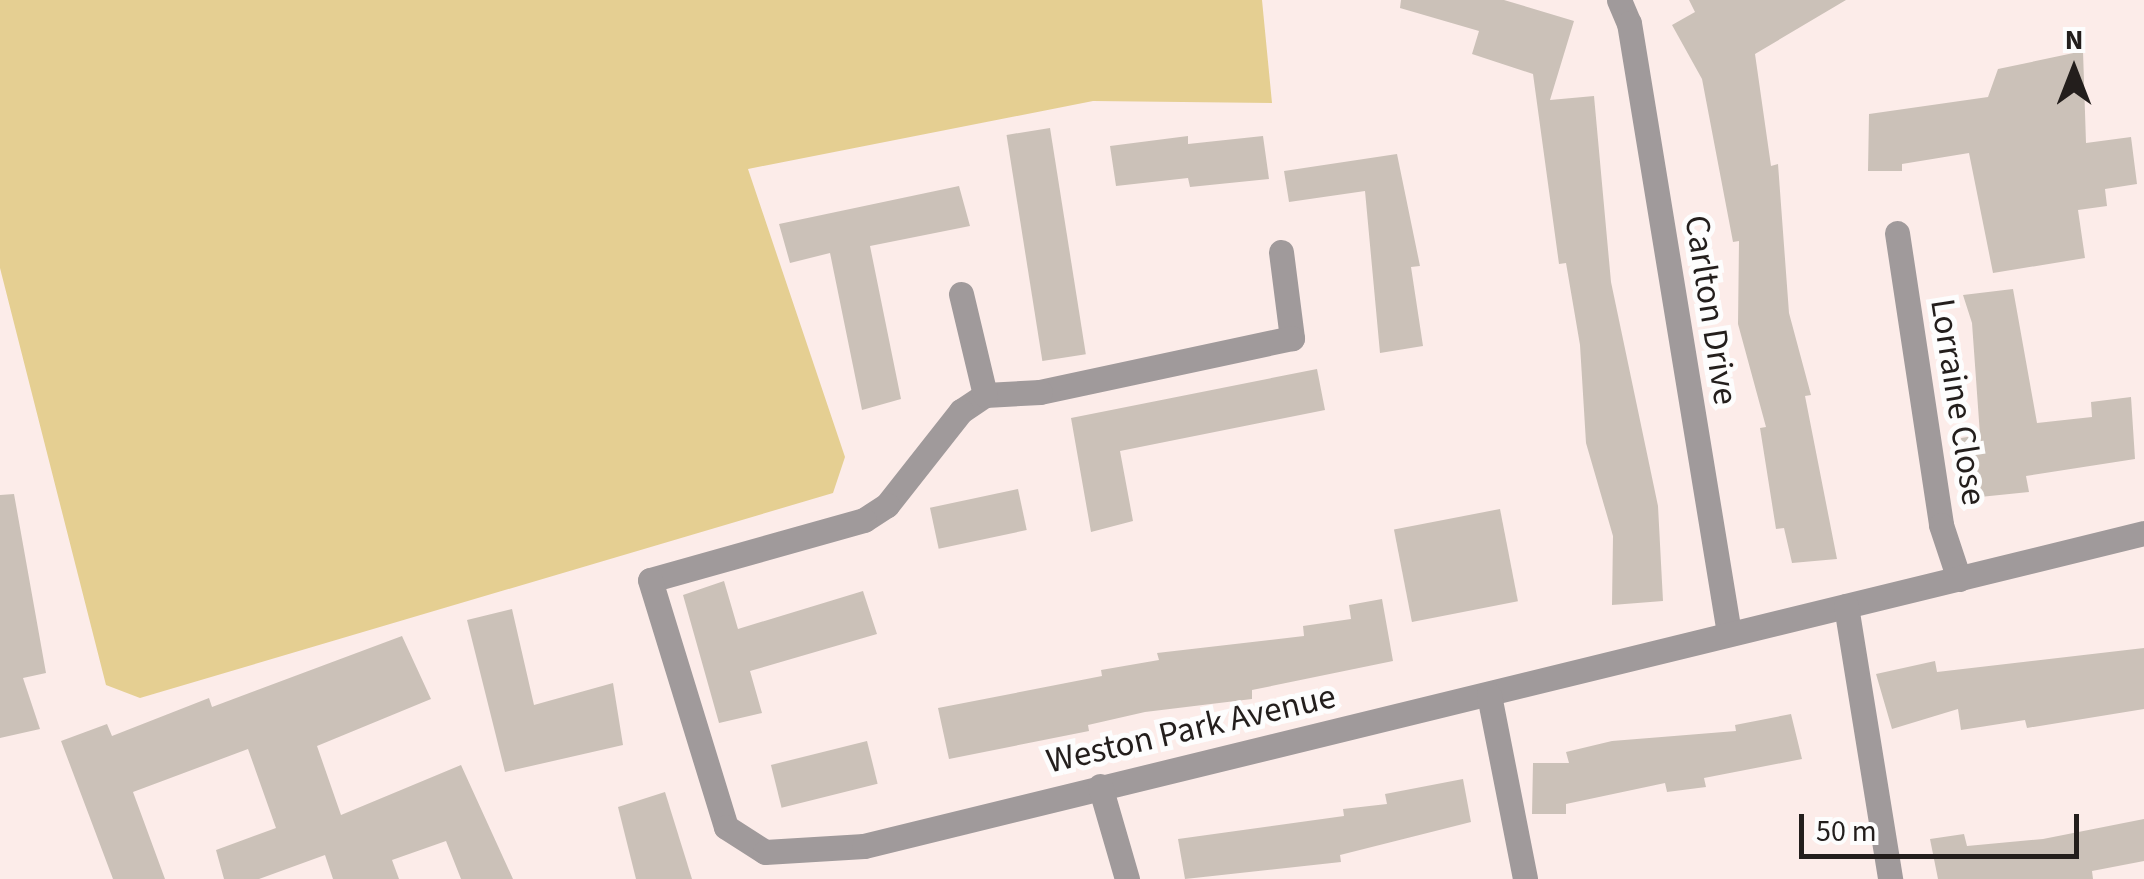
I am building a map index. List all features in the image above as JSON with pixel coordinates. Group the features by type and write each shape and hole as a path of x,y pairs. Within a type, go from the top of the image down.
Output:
{"street":[{"name":"Carlton Drive","path":"1619,0 1628,22 1730,633"},
{"name":"Lorraine Close","path":"1897,233 1941,524 1959,579"},
{"path":"961,294 985,395 1040,392 1292,338 1281,252"},
{"name":"Weston Park Avenue","path":"985,395 960,411 886,505 864,520 650,580 726,827 764,852 824,850 1489,695 2144,533"},
{"path":"1846,606 1890,879"},
{"path":"1489,695 1525,879"},
{"path":"1100,786 1127,879"}],"shaded area":[{"path":"0,0 1262,0 1272,103 1093,101 748,169 845,457 833,493 140,698 106,685 0,268"}],"building":[{"path":"1401,0 1504,0 1574,21 1550,100 1594,96 1611,282 1658,506 1663,601 1612,605 1613,536 1586,443 1580,345 1566,263 1559,264 1533,74 1472,54 1479,31 1400,8"},
{"path":"1689,0 1846,0 1755,54 1771,166 1778,164 1789,313 1811,395 1805,396 1837,559 1792,563 1784,528 1776,529 1760,428 1766,427 1738,324 1739,241 1733,242 1702,79 1672,25 1695,12"},
{"path":"2083,51 2086,143 2131,137 2137,184 2105,189 2107,206 2078,210 2085,258 1993,273 1969,153 1902,164 1902,171 1868,171 1869,114 1988,97 1998,69"},
{"path":"1050,128 1086,354 1042,361 1007,135"},
{"path":"1188,136 1188,144 1263,136 1269,179 1190,187 1188,178 1116,186 1110,146"},
{"path":"1397,154 1420,266 1411,267 1423,346 1380,353 1365,191 1289,202 1284,171"},
{"path":"959,186 970,226 870,246 901,399 862,410 830,253 790,263 779,224"},
{"path":"2013,289 2037,423 2092,417 2091,402 2131,397 2135,459 2026,476 2029,492 1970,498 1961,438 1980,435 1972,323 1963,295"},
{"path":"1317,369 1325,410 1120,451 1133,521 1091,532 1071,418"},
{"path":"1018,489 1027,530 939,549 930,508"},
{"path":"14,494 46,673 23,678 40,729 0,738 0,495"},
{"path":"1500,509 1518,601 1412,622 1394,530"},
{"path":"724,581 738,629 863,591 877,634 750,671 762,713 719,723 683,595"},
{"path":"1382,599 1393,661 1252,690 1252,699 1145,712 1088,725 1089,731 949,759 938,708 1102,676 1101,670 1159,660 1157,653 1304,636 1303,626 1351,619 1349,605"},
{"path":"512,609 534,705 613,683 623,745 505,772 467,620"},
{"path":"402,636 431,699 317,746 341,815 461,765 513,879 461,879 446,841 392,860 399,879 333,879 325,855 259,879 224,879 216,850 276,828 248,749 133,792 165,879 113,879 61,741 107,724 112,736 209,698 212,707"},
{"path":"2144,648 2144,709 2027,728 2025,720 1961,730 1958,709 1892,729 1876,674 1935,661 1937,672"},
{"path":"1791,714 1802,759 1704,778 1706,787 1667,792 1665,783 1566,804 1566,814 1532,814 1533,763 1569,763 1566,752 1612,741 1736,731 1735,725"},
{"path":"867,741 878,784 782,808 771,765"},
{"path":"1463,779 1471,822 1340,855 1341,862 1185,879 1178,839 1344,816 1343,809 1387,804 1385,794"},
{"path":"665,792 692,879 636,879 618,807"},
{"path":"2144,819 2144,861 2092,871 2093,879 1938,879 1930,839 1964,834 1967,846 2043,839"}]}
